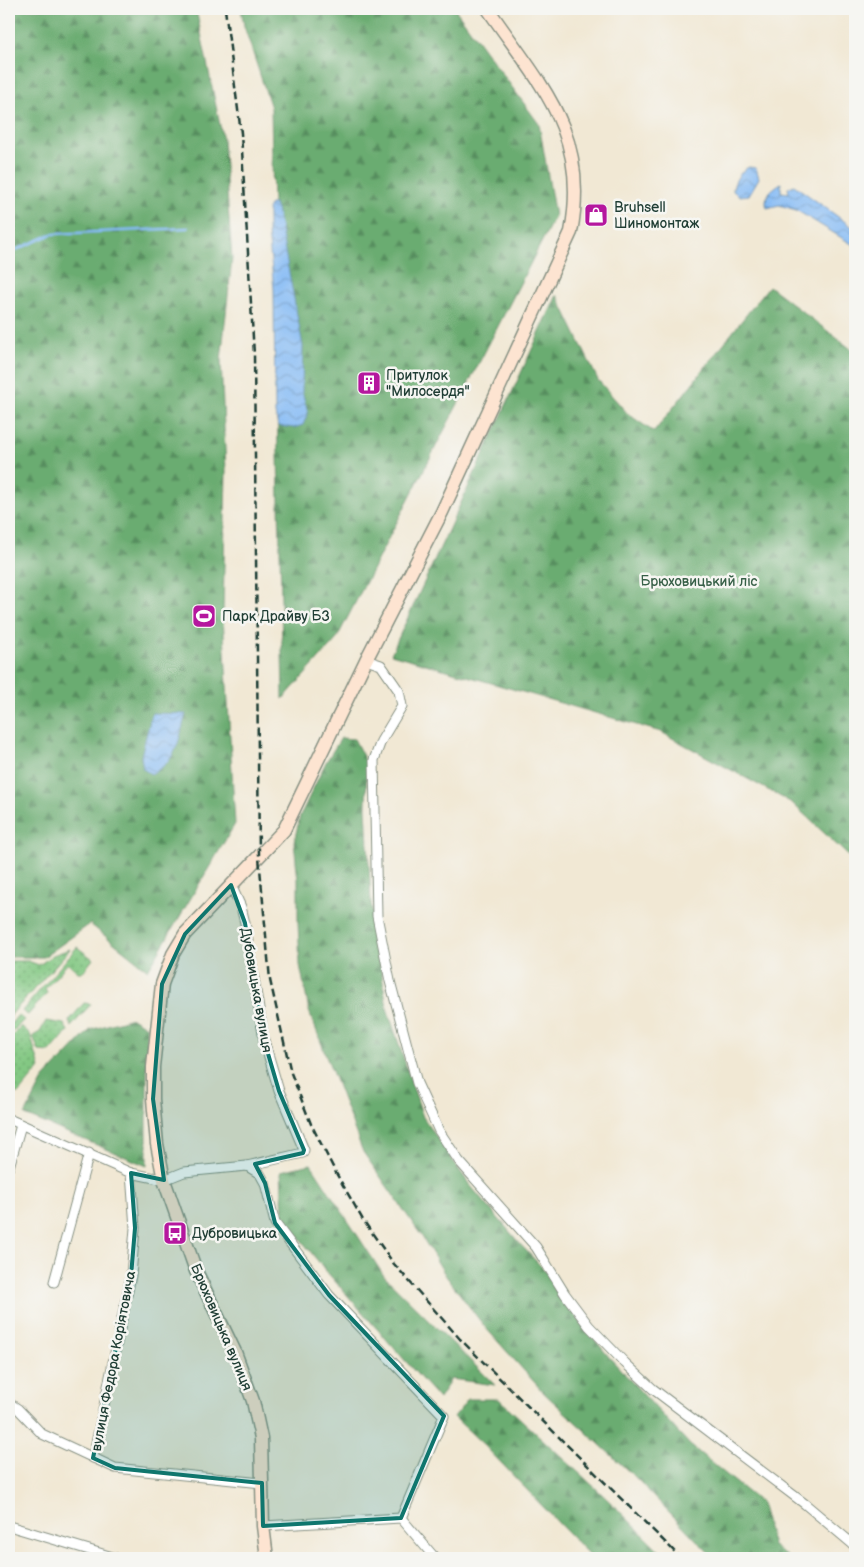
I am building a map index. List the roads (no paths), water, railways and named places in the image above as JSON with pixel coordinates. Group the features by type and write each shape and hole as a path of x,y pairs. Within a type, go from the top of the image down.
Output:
{"main road":[{"name":"Брюховицька вулиця","path":"267,1558 263,1526 261,1438 253,1401 235,1352 196,1271 164,1180 156,1144 153,1099 156,1024 162,984 173,954 185,934 284,830 366,660 442,512 571,232 576,206 574,168 564,125 553,104 488,9"}],"street":[{"path":"366,660 381,665 400,691 402,706 381,741 374,760 377,916 390,981 417,1083 439,1131 459,1161 536,1247 565,1294 589,1326 625,1362 653,1389 805,1504 855,1546"},
{"name":"Дубовицька вулиця","path":"164,1180 184,1172 247,1166 303,1153 304,1150 279,1091 264,1040 245,923 241,907 230,885"},
{"path":"9,1119 131,1173 164,1180"},
{"path":"9,1167 21,1125"},
{"path":"54,1282 89,1153"},
{"path":"247,1166 260,1174 275,1223 329,1295 444,1416 401,1518"},
{"name":"вулиця Федора Коріятовича","path":"93,1458 131,1276 134,1228 131,1173"},
{"path":"9,1403 18,1409 42,1434 116,1468 262,1483"},
{"path":"263,1526 401,1518"},
{"path":"401,1518 435,1558"},
{"path":"9,1526 104,1557 116,1558"}],"water":[{"path":"749,167 756,168 759,178 749,195 740,196 733,191 734,184 740,174"},
{"path":"781,183 781,192 789,193 788,188 794,185 855,229 855,246 796,210 779,205 767,208 767,196"},
{"path":"274,204 277,209 303,346 302,391 308,413 303,425 294,428 278,426 275,414 274,289 268,233 268,206"},
{"path":"152,713 186,714 179,741 172,756 160,769 151,774 143,769 141,756"}],"waterway":[{"path":"9,253 52,234 188,228"}],"railway":[{"path":"225,9 241,133 254,355 259,857 270,980 291,1073 311,1124 336,1173 363,1220 394,1264 460,1339 681,1558"}],"place":[{"name":"Bruhsell Шиномонтаж","path":"596,215"},
{"name":"Притулок \"Милосердя\"","path":"369,383"},
{"name":"Парк Драйву Б3","path":"204,616"},
{"name":"Дубровицька","path":"175,1233"}],"park label":[{"name":"Брюховицький ліс","path":"699,581"}]}
